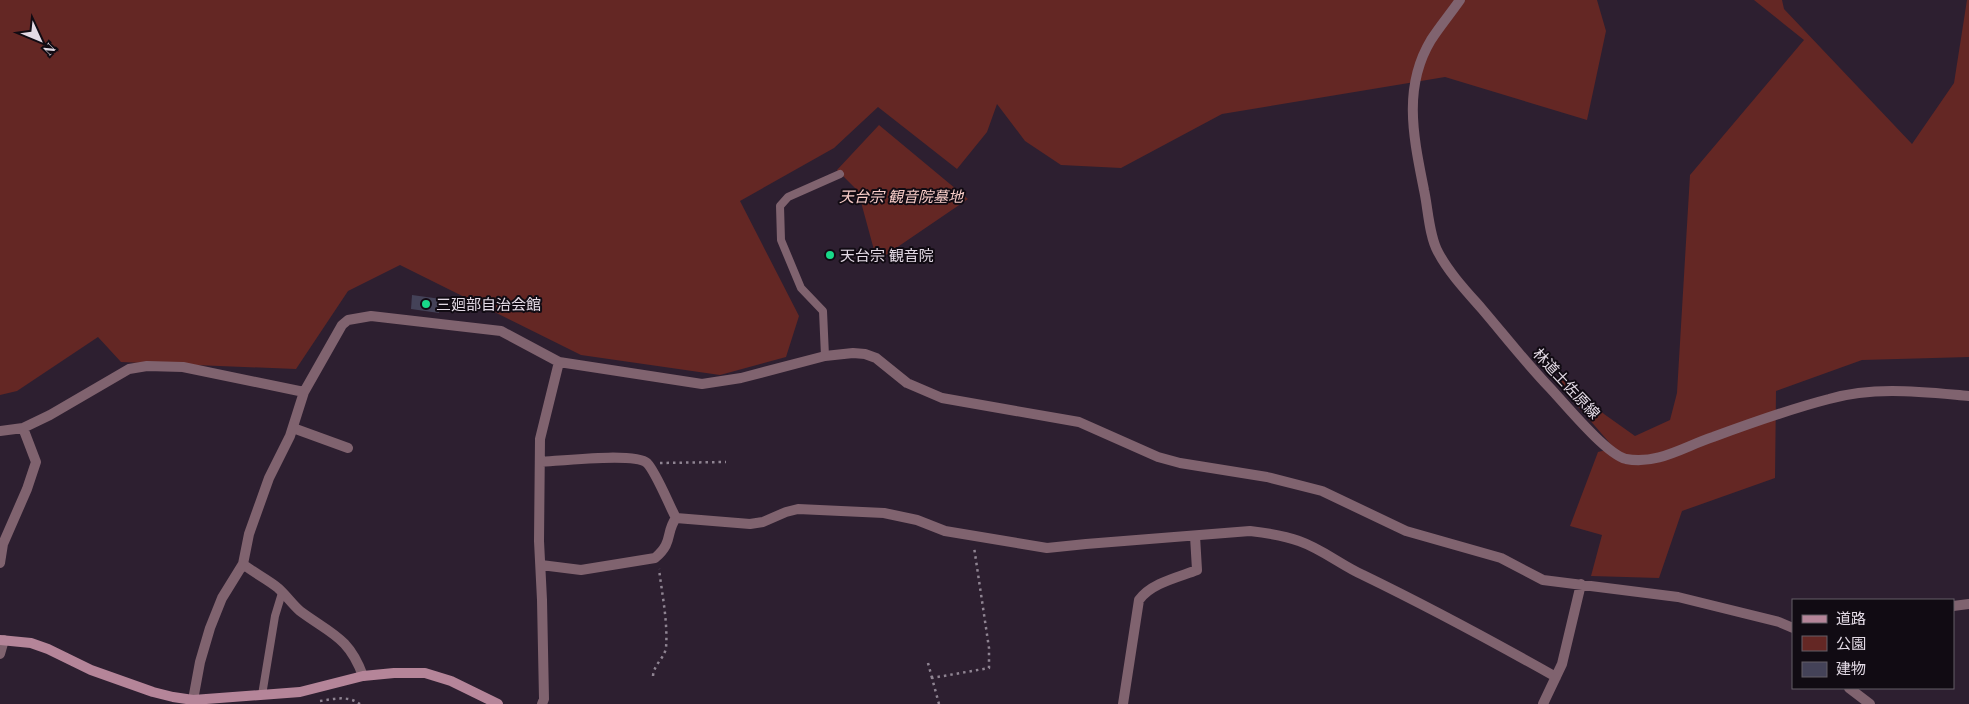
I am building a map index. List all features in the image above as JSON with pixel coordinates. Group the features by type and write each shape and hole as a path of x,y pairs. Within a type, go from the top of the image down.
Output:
{"street":[{"name":"林道土佐原線","path":"1460,0 1431,40 1423,56 1417,71 1412,100 1412,122 1437,250 1468,293 1540,377 1597,437 1617,455 1635,460 1661,457 1710,438 1831,398 1884,390 1969,396"},
{"path":"193,700 200,662 210,628 222,598 242,564 249,534 269,478 293,428 304,392 342,325 348,320 361,316 501,331 559,362 702,384 741,378 825,356 853,352 865,354 876,358 907,383 942,398 1079,422 1158,457 1267,476 1322,491 1406,530 1501,558 1543,580 1678,597 1779,622 1792,628"},
{"path":"542,704 544,699 541,565 538,540 540,439 559,362"},
{"path":"0,431 23,428 50,415 128,369 183,368 304,392"},
{"path":"0,563 3,544 27,489 36,462 23,428"},
{"path":"293,428 348,448"},
{"path":"540,462 621,458 637,459 647,463 676,518"},
{"path":"676,518 750,524 763,522 786,512 798,510 884,513 917,520 945,531 1047,548 1250,531 1275,534 1300,541 1360,574 1438,612 1556,677"},
{"path":"541,565 581,570 655,558 665,550 673,522 676,518"},
{"path":"1124,704 1139,600 1150,589 1197,570 1195,536"},
{"path":"242,564 282,593 299,610 331,631 348,646 357,659 363,676"},
{"path":"1543,704 1562,664 1581,584"},
{"path":"1954,606 1969,604"},
{"path":"0,654 2,640 31,643 48,648 91,670 153,692 172,701 300,692 363,676 425,673 451,681 498,704"},
{"path":"1850,689 1870,704"}],"lane":[{"path":"825,356 823,311 801,288 781,240 780,206 788,197 840,174"},
{"path":"262,695 275,616 282,593"}],"path":[{"path":"647,463 726,462"},
{"path":"932,678 989,668 989,648 973,537"},
{"path":"653,676 655,665 666,651 658,564 655,558"},
{"path":"928,663 939,704"}],"green space":[{"path":"0,0 1597,0 1606,31 1587,120 1445,77 1222,114 1121,168 1061,165 1025,141 997,104 987,132 957,169 878,107 834,148 740,201 799,316 786,357 720,375 581,355 400,265 348,291 296,369 121,362 98,337 17,391 0,395"},
{"path":"1754,0 1782,0 1784,9 1912,144 1954,83 1967,0 1969,0 1969,357 1862,360 1776,391 1775,478 1682,511 1659,578 1591,576 1602,535 1570,526 1598,452 1614,448 1562,388 1560,374 1604,414 1635,436 1670,420 1677,393 1690,175 1804,40"},
{"name":"天台宗 観音院墓地","path":"879,125 968,199 877,261 858,191 837,170"}],"building":[{"name":"三廻部自治会館","path":"412,295 441,299 439,313 411,309"}],"place":[{"name":"天台宗 観音院","path":"830,255"},
{"name":"三廻部自治会館","path":"426,304"}]}
